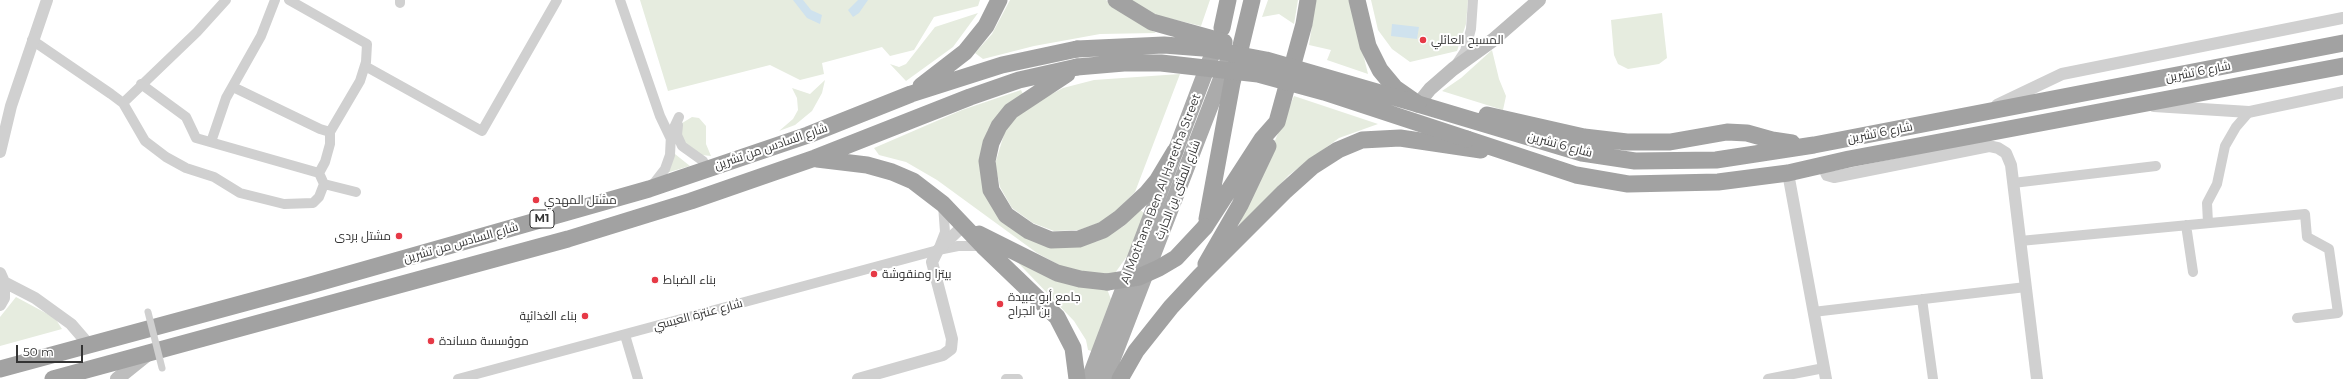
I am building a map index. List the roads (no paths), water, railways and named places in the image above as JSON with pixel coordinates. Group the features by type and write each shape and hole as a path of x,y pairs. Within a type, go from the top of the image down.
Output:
{"highway":[{"path":"912,94 965,52 986,26 999,0"},
{"path":"1116,0 1152,22 1268,52 1331,78 1424,106 1462,110 1584,137 1627,142 1670,142 1727,132 1747,133 1772,140 1814,145"},
{"path":"1222,28 1228,0"},
{"path":"1205,227 1232,83 1252,0"},
{"path":"1199,277 1240,205 1277,122 1304,24 1308,0"},
{"path":"1357,0 1368,46 1380,70 1395,88 1424,106"},
{"name":"شارع 6 تشرين","path":"1424,106 1582,153 1635,161 1716,160 1814,145 2343,44"},
{"name":"شارع السادس من تشرين","path":"0,369 90,346 649,189 808,135 912,94 1002,64 1077,49 1164,45 1203,48 1266,60 1331,78"},
{"name":"شارع السادس من تشرين","path":"53,379 568,239 691,201 815,158 970,97 1019,80 1077,67 1124,63 1161,63 1258,74 1324,92 1467,139"},
{"name":"شارع 6 تشرين","path":"1467,139 1576,175 1628,184 1718,182 1788,173 1823,165 2343,66"},
{"path":"1077,67 1011,110 991,143 987,161 991,190 1006,215 1029,231 1051,240 1079,239 1103,230 1120,218 1157,181 1175,151"},
{"path":"964,225 997,244 1057,273 1080,279 1107,282 1139,277 1176,258 1205,227 1262,138 1277,122"},
{"path":"1120,379 1136,351 1171,307 1199,277 1314,166 1338,150 1362,140 1400,138 1515,155"},
{"path":"815,158 867,165 892,172 913,181 943,204 983,246 1038,296 1057,317 1073,348 1077,379"}],"main road":[{"name":"Al Mothana Ben Al Haretha Street","path":"1089,379 1232,0"},
{"name":"شارع المثنى بن الحارث","path":"1105,379 1252,0"},
{"path":"1424,106 1430,89 1453,69 1493,40 1539,0"},
{"path":"117,379 152,351"}],"street":[{"path":"0,152 6,123 32,40 47,0"},
{"path":"123,103 141,84 197,32 226,0"},
{"path":"211,142 224,103 261,36 274,0"},
{"path":"289,0 367,44 365,66 360,81 330,132 330,144 325,162 319,173"},
{"path":"365,66 482,131 557,0"},
{"path":"620,0 660,116 671,139"},
{"path":"1453,69 1465,51 1471,29 1473,0"},
{"path":"1974,115 2062,74 2343,18"},
{"path":"32,40 123,103 140,135 166,157 214,177 240,193 284,204 313,203 319,197 324,184 319,173 196,138 186,117 141,84"},
{"path":"233,88 320,129 330,132"},
{"path":"2135,105 2249,112 2343,92"},
{"path":"2208,223 2207,203 2217,184 2225,146 2236,127 2249,112"},
{"path":"649,189 666,169 670,155 671,139 679,119 678,136 682,146 703,161 707,169"},
{"path":"1823,165 1827,175 1834,177 1994,147 2002,150 2008,156 2013,183 2037,379"},
{"path":"2013,183 2156,166"},
{"path":"1768,379 1825,373 1788,173"},
{"path":"324,184 356,192"},
{"path":"938,250 946,222 943,204"},
{"path":"2020,241 2305,214 2307,237 2329,249 2338,313 2298,318"},
{"path":"858,379 943,356 951,349 952,339 933,267 933,258 938,250 964,225"},
{"path":"2186,225 2193,272"},
{"name":"شارع عنترة العبسي","path":"458,379 938,250 958,246 983,246"},
{"path":"2,278 35,298 71,324 90,346"},
{"path":"0,305 4,298 2,278"},
{"path":"1813,312 2026,287"},
{"path":"1922,299 1933,379"},
{"path":"148,312 162,368"},
{"path":"625,335 638,379"},
{"path":"1006,379 1018,379"}],"water":[{"path":"793,0 803,0 811,10 822,15 820,24 807,18"},
{"path":"858,0 868,0 859,13 853,17 848,10"},
{"path":"1392,24 1419,27 1417,39 1391,36"}],"place":[{"name":"المسبح العائلي","path":"1423,40"},
{"name":"مشتل المهدي","path":"536,200"},
{"name":"مشتل بردى","path":"399,236"},
{"name":"بيتزا ومنقوشة","path":"874,274"},
{"name":"بناء الضباط","path":"655,280"},
{"name":"جامع أبو عبيدة بن الجراح","path":"1000,304"},
{"name":"بناء الغذائية","path":"585,316"},
{"name":"موؤسسة مساندة","path":"431,341"}]}
